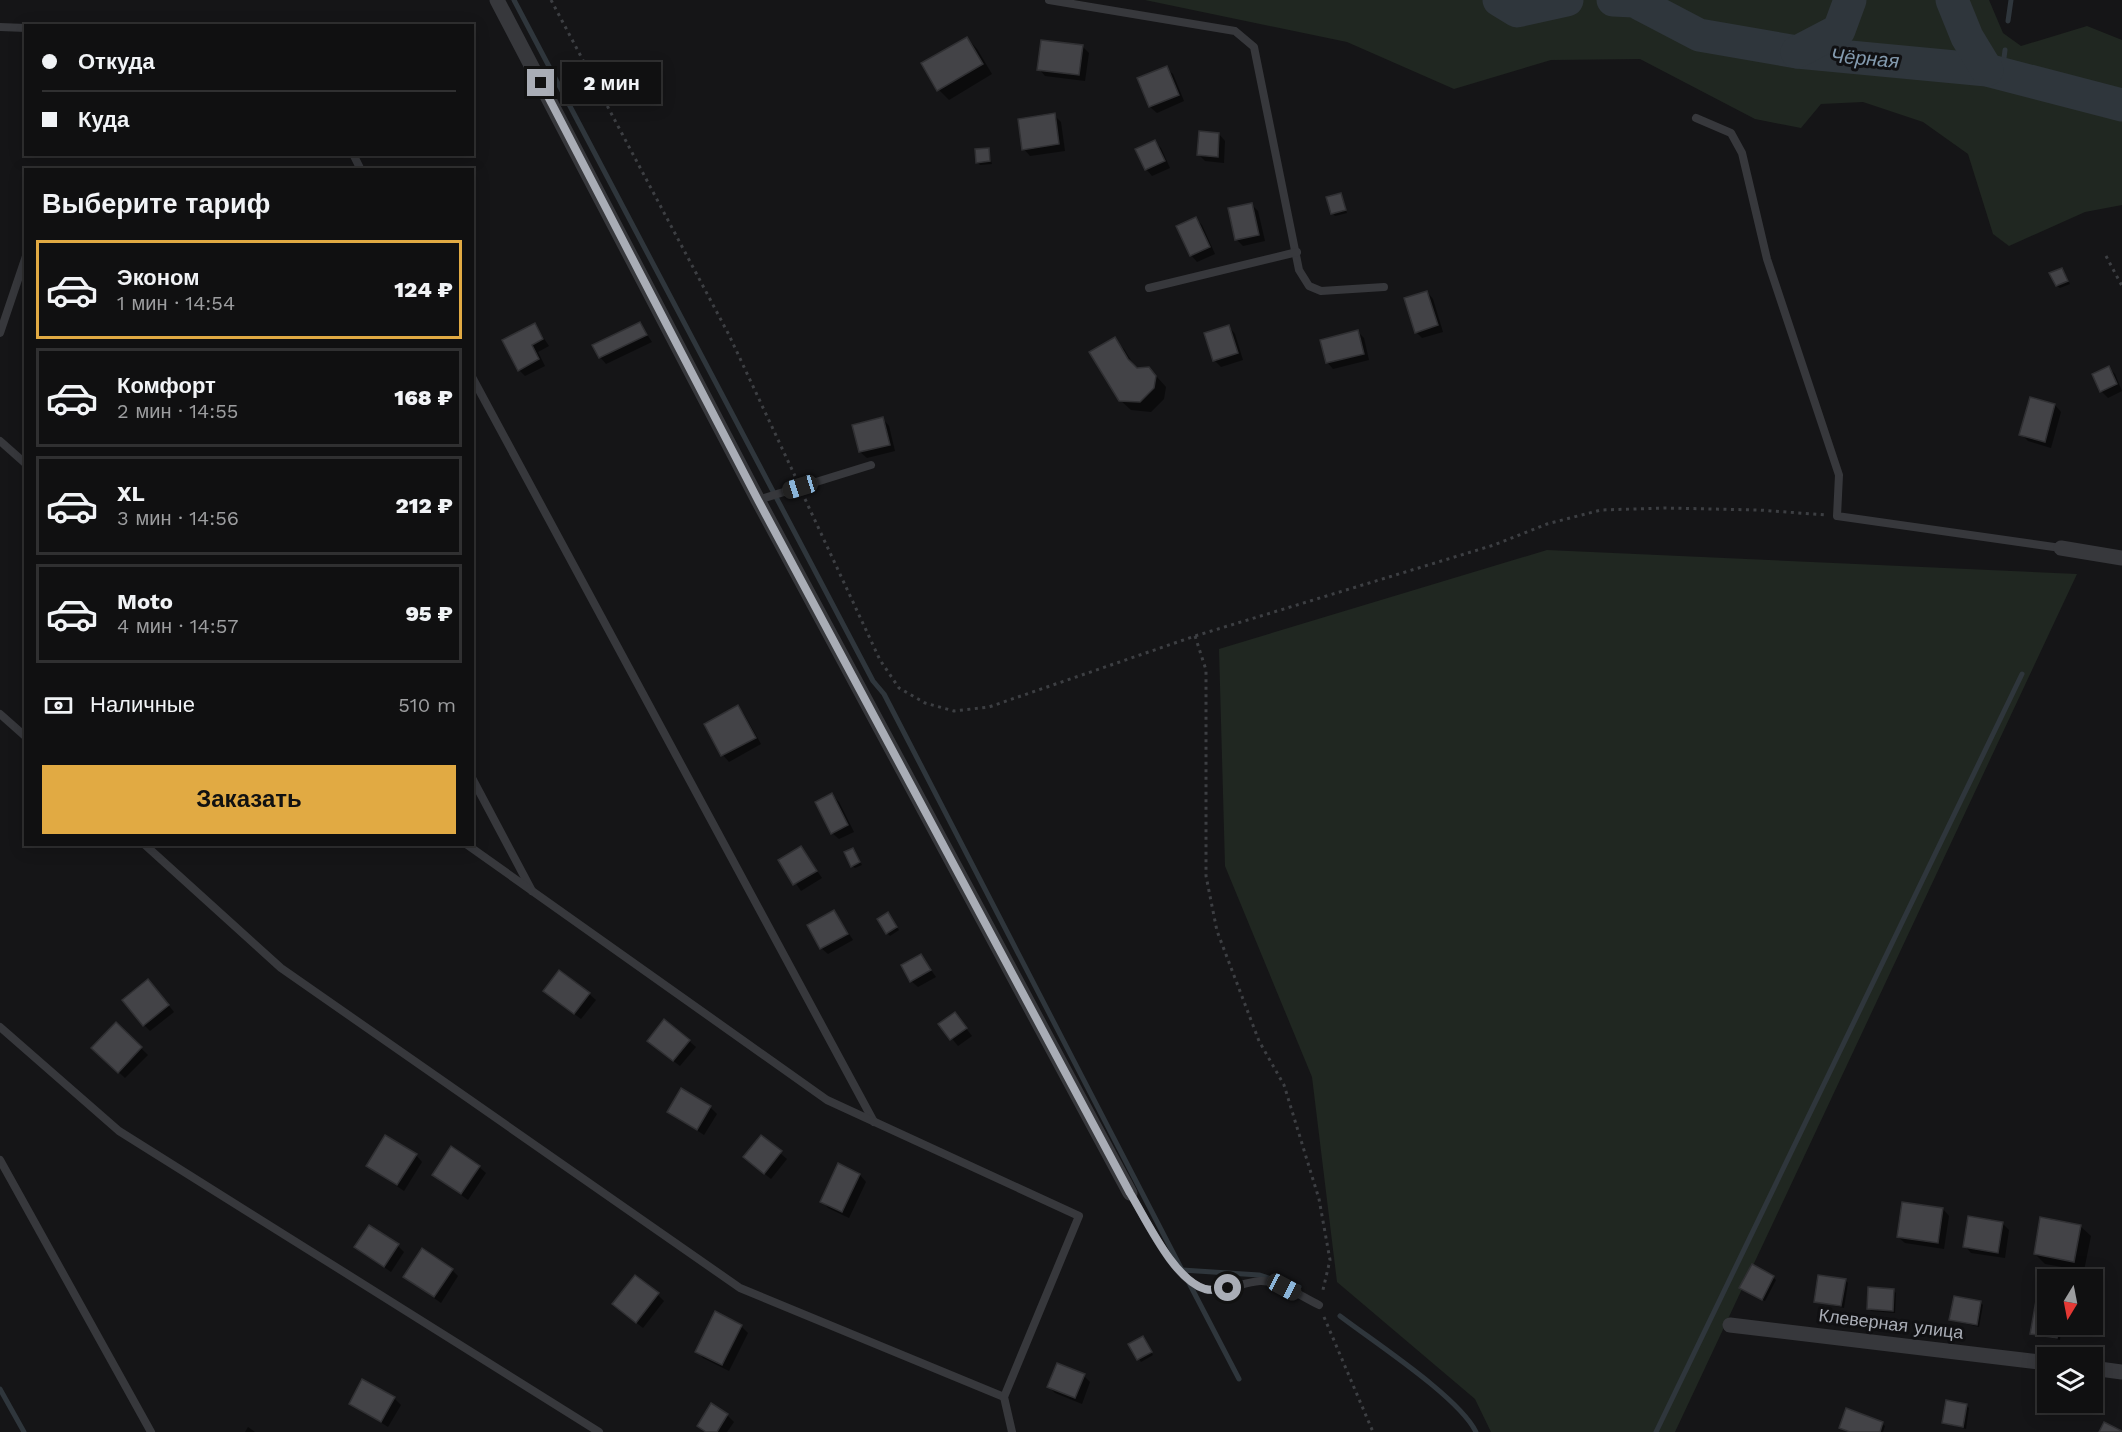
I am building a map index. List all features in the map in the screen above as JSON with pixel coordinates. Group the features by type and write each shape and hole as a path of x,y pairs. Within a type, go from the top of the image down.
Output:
{"street":[{"path":"497,0 758,500 1130,1193"},
{"path":"2061,548 2122,558"},
{"name":"Клеверная улица","path":"1730,1325 2037,1362"},
{"path":"2103,1369 2122,1372"}],"lane":[{"path":"1049,0 1235,31 1254,47 1299,270 1309,286 1321,291 1384,287"},
{"path":"0,27 24,28"},
{"path":"1696,118 1731,133 1742,153 1767,260 1839,475 1837,516 2061,548"},
{"path":"1149,288 1297,252"},
{"path":"0,333 24,262"},
{"path":"474,381 874,1122"},
{"path":"0,441 24,462"},
{"path":"758,500 871,465"},
{"path":"0,714 24,735"},
{"path":"474,782 534,894"},
{"path":"146,846 280,968 740,1288 1004,1397"},
{"path":"469,846 827,1100 1079,1216 1004,1397 1012,1432"},
{"path":"0,1028 119,1131 599,1432"},
{"path":"0,1160 151,1432"},
{"path":"1130,1193 1176,1267 1203,1289 1214,1291 1261,1281 1284,1287 1319,1305"}],"path":[{"path":"551,0 729,335 880,660 899,688 925,703 954,711 988,707 1195,636 1494,545 1547,524 1601,510 1747,509 1837,516"},
{"path":"2106,256 2122,286"},
{"path":"1195,636 1206,670 1206,876 1217,931 1258,1041 1284,1085 1319,1199 1329,1260 1319,1305 1373,1432"}],"shaded area":[{"path":"1145,0 1989,0 2003,33 2021,46 2087,26 2122,40 2122,205 2085,212 2009,246 1993,234 1968,154 1923,122 1863,102 1821,104 1801,128 1755,119 1640,59 1551,60 1454,89 1347,42"},
{"path":"1547,550 2077,574 1675,1432 1491,1432 1475,1399 1337,1282 1312,1077 1225,866 1219,649"}],"building":[{"path":"967,37 983,64 937,91 921,63"},
{"path":"1041,40 1083,45 1079,75 1037,70"},
{"path":"1167,66 1179,95 1149,107 1137,78"},
{"path":"1055,113 1059,144 1022,150 1018,119"},
{"path":"1199,131 1219,133 1218,157 1197,155"},
{"path":"1155,140 1165,161 1145,170 1135,149"},
{"path":"989,148 990,161 976,163 975,149"},
{"path":"1341,193 1346,210 1331,214 1326,197"},
{"path":"1252,203 1259,235 1235,240 1228,208"},
{"path":"1196,217 1210,247 1190,256 1176,226"},
{"path":"2062,268 2068,281 2056,286 2049,273"},
{"path":"1427,291 1438,325 1415,333 1404,298"},
{"path":"640,322 647,335 599,358 592,345"},
{"path":"535,323 543,339 532,345 539,359 518,371 502,340"},
{"path":"1229,325 1238,353 1213,361 1204,333"},
{"path":"1358,330 1364,354 1326,363 1320,340"},
{"path":"1115,337 1128,359 1137,368 1149,367 1156,376 1154,388 1140,402 1119,401 1089,352"},
{"path":"2109,366 2117,384 2100,392 2092,374"},
{"path":"2030,397 2055,404 2045,442 2019,435"},
{"path":"883,417 890,445 859,452 852,425"},
{"path":"738,705 756,738 721,756 704,724"},
{"path":"832,793 848,825 831,834 815,802"},
{"path":"801,846 817,871 793,885 778,860"},
{"path":"853,848 860,862 851,867 844,852"},
{"path":"834,910 848,934 820,949 807,925"},
{"path":"888,912 897,927 886,934 877,919"},
{"path":"921,954 931,970 910,982 901,965"},
{"path":"559,970 590,993 574,1014 543,991"},
{"path":"148,979 169,1005 143,1026 122,1000"},
{"path":"955,1012 967,1028 950,1040 938,1024"},
{"path":"664,1019 690,1040 673,1061 647,1041"},
{"path":"116,1022 142,1047 118,1073 91,1048"},
{"path":"681,1088 711,1106 697,1130 667,1112"},
{"path":"385,1135 417,1154 397,1185 366,1166"},
{"path":"761,1135 782,1151 764,1174 743,1157"},
{"path":"451,1146 480,1166 461,1194 432,1175"},
{"path":"838,1163 860,1174 842,1212 820,1202"},
{"path":"1902,1202 1943,1208 1938,1243 1897,1237"},
{"path":"1968,1216 2003,1222 1998,1253 1963,1247"},
{"path":"2040,1217 2081,1225 2074,1262 2034,1254"},
{"path":"369,1225 399,1244 384,1267 354,1247"},
{"path":"422,1248 453,1269 434,1297 403,1277"},
{"path":"1752,1264 1774,1276 1762,1300 1739,1288"},
{"path":"635,1275 659,1293 636,1323 612,1304"},
{"path":"1818,1275 1846,1279 1841,1306 1814,1302"},
{"path":"1868,1287 1894,1289 1893,1311 1867,1309"},
{"path":"2037,1295 2037,1335 2058,1335 2057,1338 2030,1334"},
{"path":"1954,1296 1981,1301 1977,1325 1949,1320"},
{"path":"715,1311 742,1325 722,1365 695,1352"},
{"path":"1143,1336 1152,1352 1137,1360 1128,1344"},
{"path":"1057,1363 1085,1374 1075,1398 1047,1387"},
{"path":"362,1379 395,1397 381,1422 349,1404"},
{"path":"1946,1400 1967,1404 1963,1427 1942,1423"},
{"path":"711,1403 728,1414 717,1432 706,1432 697,1426"},
{"path":"1846,1408 1883,1422 1880,1432 1850,1432 1839,1428"},
{"path":"2104,1422 2122,1431 2122,1432 2099,1432"}],"waterway":[{"path":"514,0 873,681 884,694 1182,1270"},
{"name":"Чёрная","path":"1499,0 1517,11 1567,0"},
{"name":"Чёрная","path":"1613,0 1634,1 1699,35 1797,52 1987,70 2122,105"},
{"path":"1797,52 1839,30 1850,0"},
{"path":"1952,0 1967,37 1987,70"},
{"path":"2008,21 2011,0"},
{"path":"2002,74 2005,50"},
{"path":"1656,1432 2022,674"},
{"path":"1182,1270 1259,1275 1272,1279"},
{"path":"1188,1281 1239,1379"},
{"path":"1281,1282 1299,1287"},
{"path":"1340,1316 1434,1387 1467,1418 1476,1432"},
{"path":"0,1389 24,1432"}],"route":[{"path":"541,83 758,500 1130,1193 1176,1267 1203,1289 1214,1291 1228,1288"}]}
